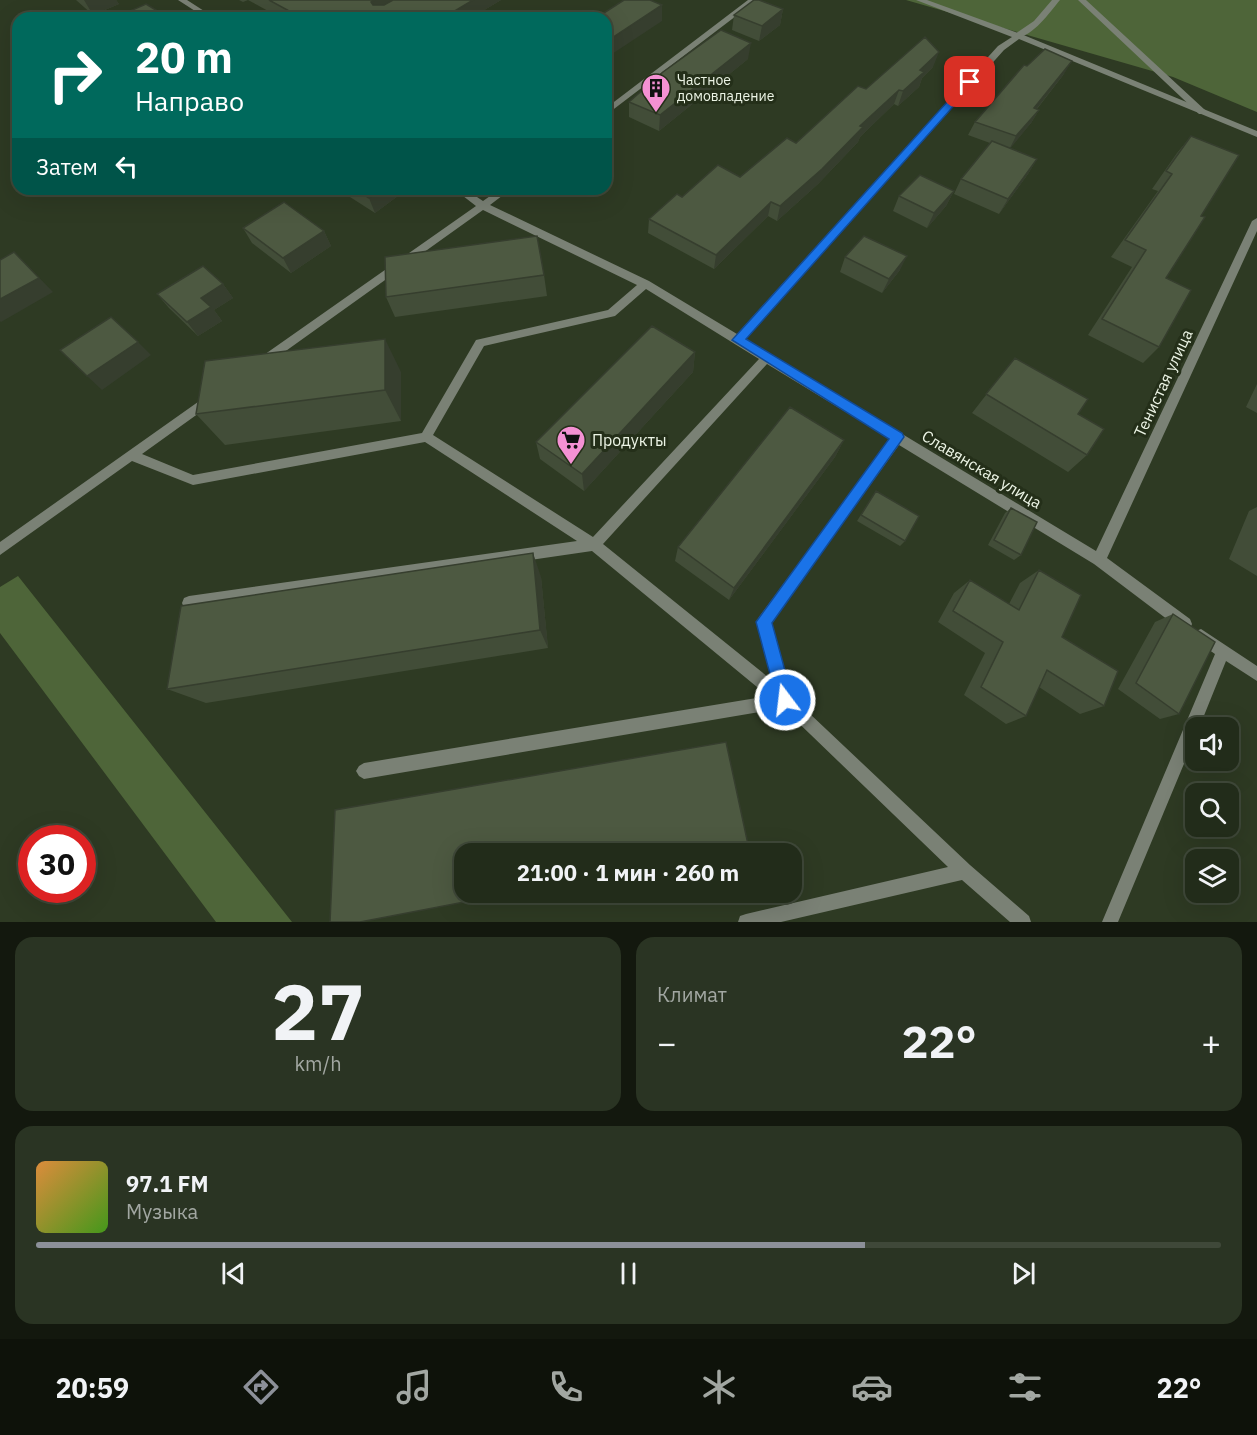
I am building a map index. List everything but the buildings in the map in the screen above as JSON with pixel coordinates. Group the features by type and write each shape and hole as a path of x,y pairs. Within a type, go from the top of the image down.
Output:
{"street":[{"path":"182,0 201,12"},
{"path":"612,107 753,0"},
{"path":"920,0 1018,36 1257,135"},
{"path":"738,340 1001,48 1037,24 1056,0"},
{"path":"1082,0 1202,112"},
{"name":"Славянская улица","path":"467,195 483,206 645,284 767,357 1099,560 1223,652 1257,674"},
{"path":"257,366 498,195"},
{"name":"Тенистая улица","path":"1099,560 1257,221"},
{"path":"426,436 480,343 611,313 645,284"},
{"path":"189,603 594,545 767,357"},
{"path":"0,549 218,393"},
{"path":"130,455 193,480 426,436 594,545 785,700 964,871 1023,922"},
{"path":"785,700 764,622 898,437"},
{"path":"1110,922 1223,652"},
{"path":"364,771 785,700"},
{"path":"746,922 964,871"}],"green space":[{"path":"906,0 1257,0 1257,112 1173,77"},
{"path":"18,576 292,922 216,922 0,633 0,587"}],"place":[{"name":"Частное домовладение","path":"656,114"},
{"name":"Продукты","path":"571,466"}],"route":[{"path":"785,700 764,622 898,437 738,340 970,82"}]}
